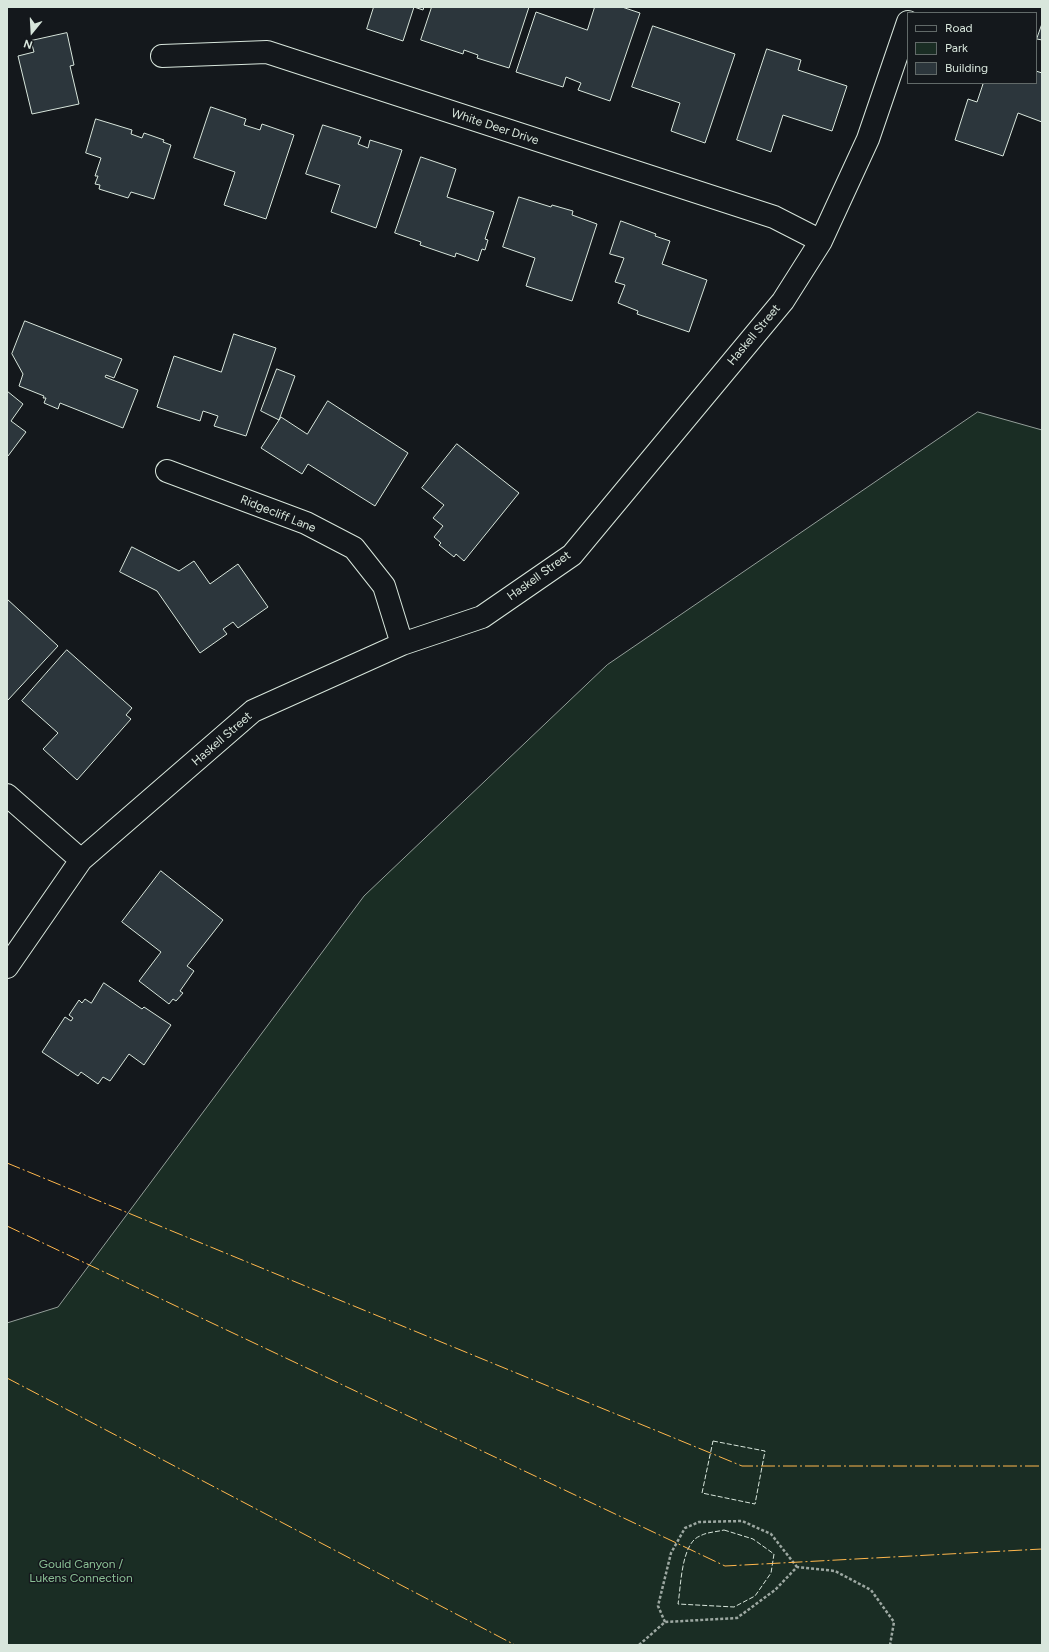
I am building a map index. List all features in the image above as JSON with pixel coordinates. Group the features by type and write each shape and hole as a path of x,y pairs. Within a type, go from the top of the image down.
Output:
{"street":[{"name":"Haskell Street","path":"7,967 81,860 253,711 402,644 482,617 572,555 783,301 821,241 868,139 907,25"},
{"name":"White Deer Drive","path":"162,56 267,52 774,217 821,241"},
{"name":"Ridgecliff Lane","path":"167,470 306,523 354,548 384,586 402,644"},
{"path":"7,795 81,860"}],"path":[{"path":"665,1622 658,1606 671,1553 685,1528 699,1522 742,1521 771,1534 797,1567 834,1571 871,1590 894,1622 890,1645"},
{"path":"639,1645 665,1622 737,1618 775,1590 797,1567"}],"green space":[{"name":"Gould Canyon / Lukens Connection","path":"978,412 1042,430 1042,1645 7,1645 7,1323 58,1307 364,896 607,665"}],"building":[{"path":"374,7 414,7 403,41 367,29"},
{"path":"414,7 424,7 423,10"},
{"path":"432,7 529,7 509,68 477,58 478,55 464,50 463,54 421,40"},
{"path":"595,7 622,7 640,13 610,101 578,90 581,83 566,77 563,87 516,72 536,12 587,30"},
{"path":"1042,24 1042,40 1037,39"},
{"path":"653,26 735,54 705,143 671,131 680,103 632,87"},
{"path":"67,33 74,65 70,66 79,104 32,114 18,56 34,52 31,41"},
{"path":"767,49 801,60 798,70 847,86 832,131 783,115 771,152 737,140"},
{"path":"1037,71 1042,73 1042,122 1018,113 1003,156 955,140 968,99 977,102 983,84 1037,84"},
{"path":"211,107 246,119 244,125 260,130 262,124 294,135 266,219 224,205 235,172 194,158"},
{"path":"96,119 132,130 131,134 142,138 144,133 164,140 163,142 171,145 154,199 131,192 128,198 99,189 100,185 95,184 98,176 95,176 101,158 86,153"},
{"path":"323,125 361,137 358,144 368,148 370,140 402,150 376,228 331,212 340,185 306,174"},
{"path":"421,157 456,169 447,197 494,212 485,239 488,240 485,250 482,249 478,261 456,253 455,257 420,245 421,242 395,233"},
{"path":"519,197 551,207 552,205 573,211 572,215 597,224 572,301 526,286 535,258 503,247"},
{"path":"621,221 670,241 662,264 707,280 689,332 637,314 638,311 618,303 625,285 615,282 624,258 610,254"},
{"path":"25,321 122,359 114,378 106,375 105,377 138,390 123,428 60,403 58,409 44,403 46,398 43,398 44,396 19,386 23,374 12,354"},
{"path":"234,334 276,348 246,436 214,426 218,416 203,411 200,421 157,407 174,356 221,372"},
{"path":"277,369 295,376 279,420 261,411"},
{"path":"7,391 23,404 11,421 26,432 8,456 7,455"},
{"path":"328,401 408,453 375,506 308,464 302,474 261,448 281,417 307,434"},
{"path":"457,444 519,493 464,561 456,554 454,557 439,545 441,543 434,537 443,526 433,518 444,505 422,488"},
{"path":"132,547 179,571 194,561 210,584 238,564 268,607 238,628 233,622 223,629 227,634 200,653 157,591 120,572"},
{"path":"7,599 58,646 8,700 7,699"},
{"path":"67,650 132,708 126,715 131,719 77,780 43,749 58,733 22,701"},
{"path":"161,871 223,920 187,966 194,971 180,991 183,993 176,1001 173,999 169,1004 139,981 161,952 122,922"},
{"path":"104,983 142,1009 144,1007 171,1025 144,1065 129,1054 110,1081 103,1077 98,1084 81,1072 78,1076 42,1052 65,1017 71,1021 73,1018 69,1015 79,1000 82,1003 85,999 91,1003"}],"fence":[{"path":"713,1441 765,1451 755,1504 702,1493 713,1441"},
{"path":"724,1530 753,1539 774,1554 771,1573 755,1596 734,1607 678,1604 683,1566 689,1547 694,1540 700,1536 724,1530"}],"power":[{"path":"7,1163 742,1466 1042,1466"},
{"path":"7,1226 725,1566 1042,1549"},
{"path":"7,1378 515,1645"}]}
